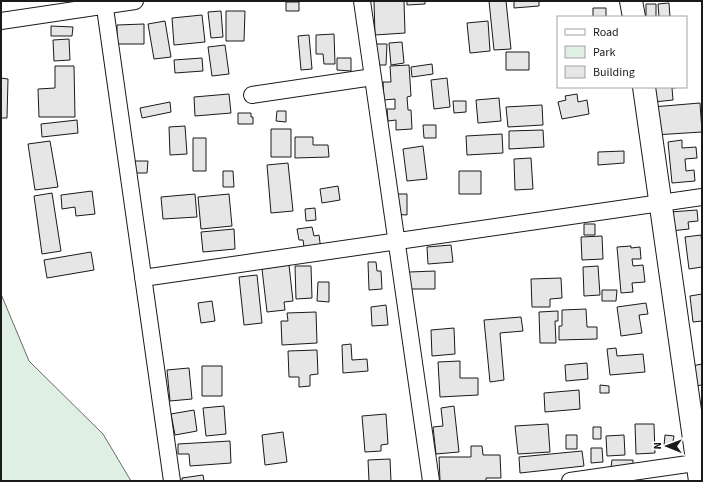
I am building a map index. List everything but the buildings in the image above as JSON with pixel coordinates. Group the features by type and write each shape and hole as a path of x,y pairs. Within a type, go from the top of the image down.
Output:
{"street":[{"path":"1,21 104,3 135,1"},
{"path":"362,1 431,481"},
{"path":"631,1 634,16"},
{"path":"104,3 172,481"},
{"path":"252,95 373,78"},
{"path":"570,481 700,468 644,88"},
{"path":"143,278 702,197"}],"green space":[{"path":"1,294 29,361 103,434 131,481 1,481"}]}
